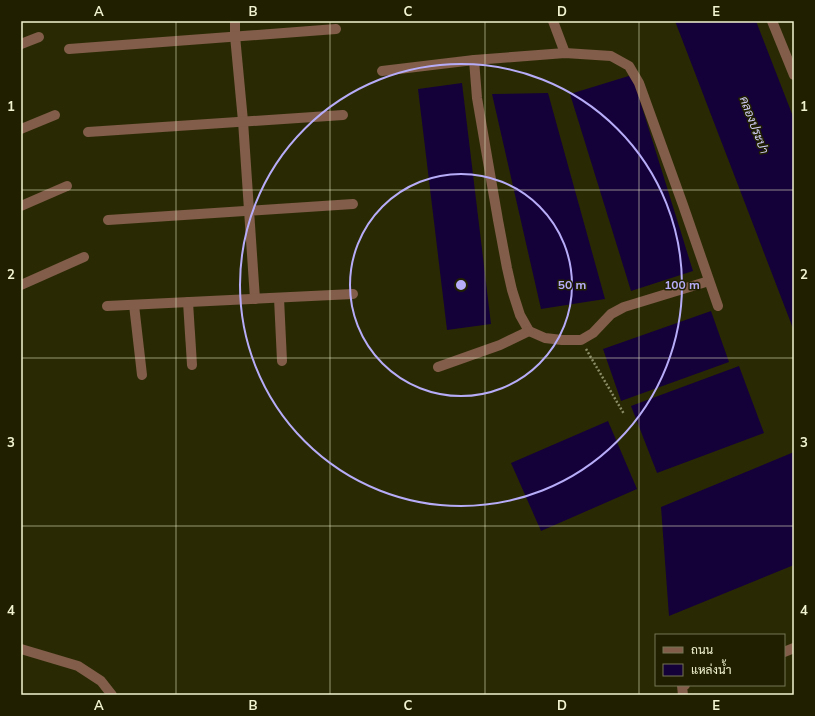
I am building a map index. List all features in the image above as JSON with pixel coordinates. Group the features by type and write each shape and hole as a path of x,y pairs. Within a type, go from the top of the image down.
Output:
{"street":[{"path":"235,21 256,299"},
{"path":"553,21 565,52"},
{"path":"772,21 794,75"},
{"path":"69,49 336,29"},
{"path":"21,44 39,37"},
{"path":"382,71 474,60 565,52 611,56 629,66 644,97 718,306"},
{"path":"474,60 477,98 507,268 520,315 529,331 545,338 581,340 593,333 611,314 624,307 709,281"},
{"path":"88,132 343,114"},
{"path":"21,129 55,115"},
{"path":"21,206 67,186"},
{"path":"108,220 353,204"},
{"path":"21,285 84,257"},
{"path":"107,306 353,294"},
{"path":"279,298 282,361"},
{"path":"188,302 192,365"},
{"path":"134,305 142,375"},
{"path":"438,367 500,345 529,331"},
{"path":"21,649 78,666 101,682 112,695"}],"path":[{"path":"581,340 624,414"}],"water":[{"name":"คลองประปา","path":"675,21 756,21 794,119 794,331"},
{"path":"632,75 693,271 631,291 570,94"},
{"path":"462,83 491,324 447,330 418,89"},
{"path":"548,93 605,299 541,309 492,94"},
{"path":"711,311 729,362 621,401 603,349"},
{"path":"739,366 764,433 657,473 631,406"},
{"path":"608,421 637,489 541,531 511,463"},
{"path":"794,452 794,565 669,616 661,507"}]}
